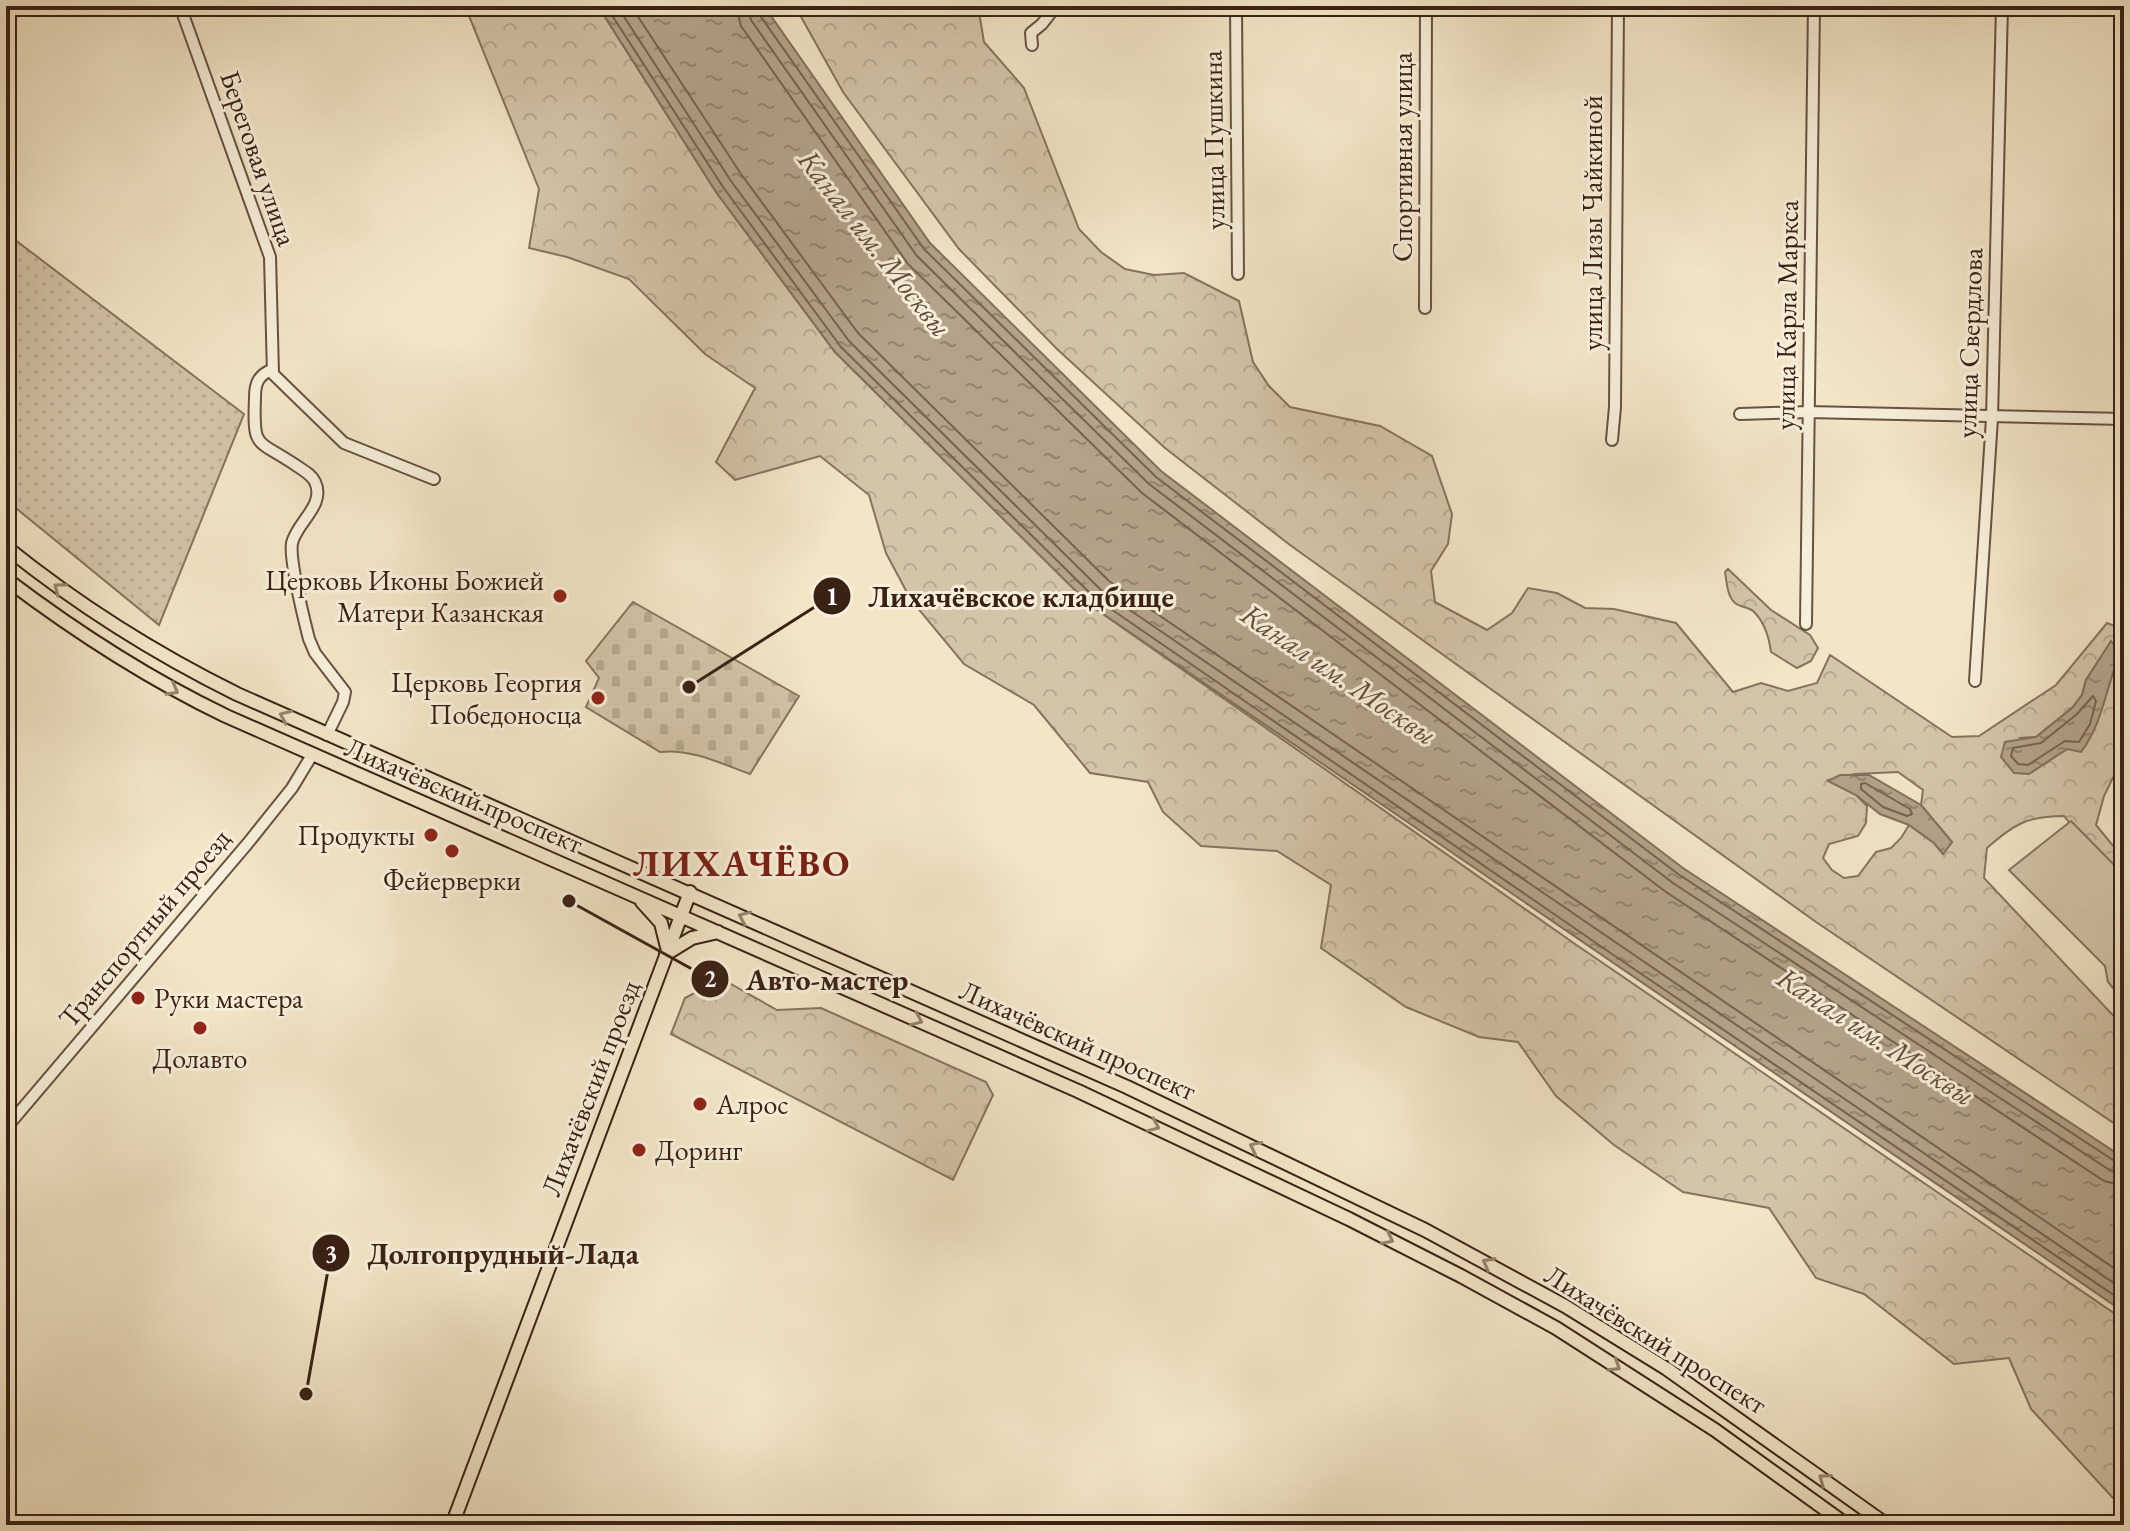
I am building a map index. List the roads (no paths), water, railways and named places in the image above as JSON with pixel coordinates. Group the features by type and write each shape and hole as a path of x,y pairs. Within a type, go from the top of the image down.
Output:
{"main road":[{"name":"Лихачёвский проспект","path":"6,547 101,618 207,680 1182,1112 1472,1255 1565,1306 1667,1369 1887,1525"},
{"name":"Лихачёвский проспект","path":"6,579 87,639 189,698 1186,1140 1461,1276 1556,1328 1653,1389 1847,1525"},
{"name":"Лихачёвский проезд","path":"452,1525 690,892"},
{"path":"636,896 661,923 667,940 666,954"},
{"path":"666,954 692,938 718,932"}],"street":[{"name":"Береговая улица","path":"180,6 270,257 273,369"},
{"path":"1032,45 1031,33 1056,6"},
{"name":"улица Пушкина","path":"1236,6 1238,274"},
{"name":"Спортивная улица","path":"1425,308 1426,6"},
{"name":"улица Лизы Чайкиной","path":"1612,440 1615,407 1618,6"},
{"name":"улица Карла Маркса","path":"1806,624 1814,6"},
{"name":"улица Свердлова","path":"1975,681 1992,418 2002,6"},
{"path":"327,735 345,692 315,653 309,639 291,547 297,531 315,504 317,486 311,476 264,446 254,433 255,384 263,373 273,369 273,374 344,443 434,479"},
{"path":"1740,414 1808,412 2124,419"},
{"name":"Транспортный проезд","path":"6,1128 248,843 292,788 312,755"}],"water":[{"name":"Канал им. Москвы","path":"598,6 764,6 930,243 1161,471 1683,868 2124,1158 2124,1312 1090,605 835,352 716,192"},
{"path":"2111,641 2120,653 2099,717 2081,752 2067,749 2029,774 2014,773 2001,757 2005,742 2036,737 2072,708"},
{"path":"1840,775 1869,775 1921,805 1952,842 1943,854 1934,843 1909,825 1880,814 1856,795 1828,781"}],"place":[{"name":"Церковь Иконы Божией Матери Казанская","path":"560,596"},
{"name":"Лихачёвское кладбище","path":"689,687"},
{"name":"Церковь Георгия Победоносца","path":"598,698"},
{"name":"Продукты","path":"431,835"},
{"name":"Фейерверки","path":"452,851"},
{"name":"Авто-мастер","path":"569,901"},
{"name":"Руки мастера","path":"138,998"},
{"name":"Долавто","path":"200,1028"},
{"name":"Алрос","path":"700,1104"},
{"name":"Доринг","path":"639,1150"},
{"name":"Долгопрудный-Лада","path":"306,1394"}],"district":[{"name":"ЛИХАЧЁВО","path":"742,863"}]}
